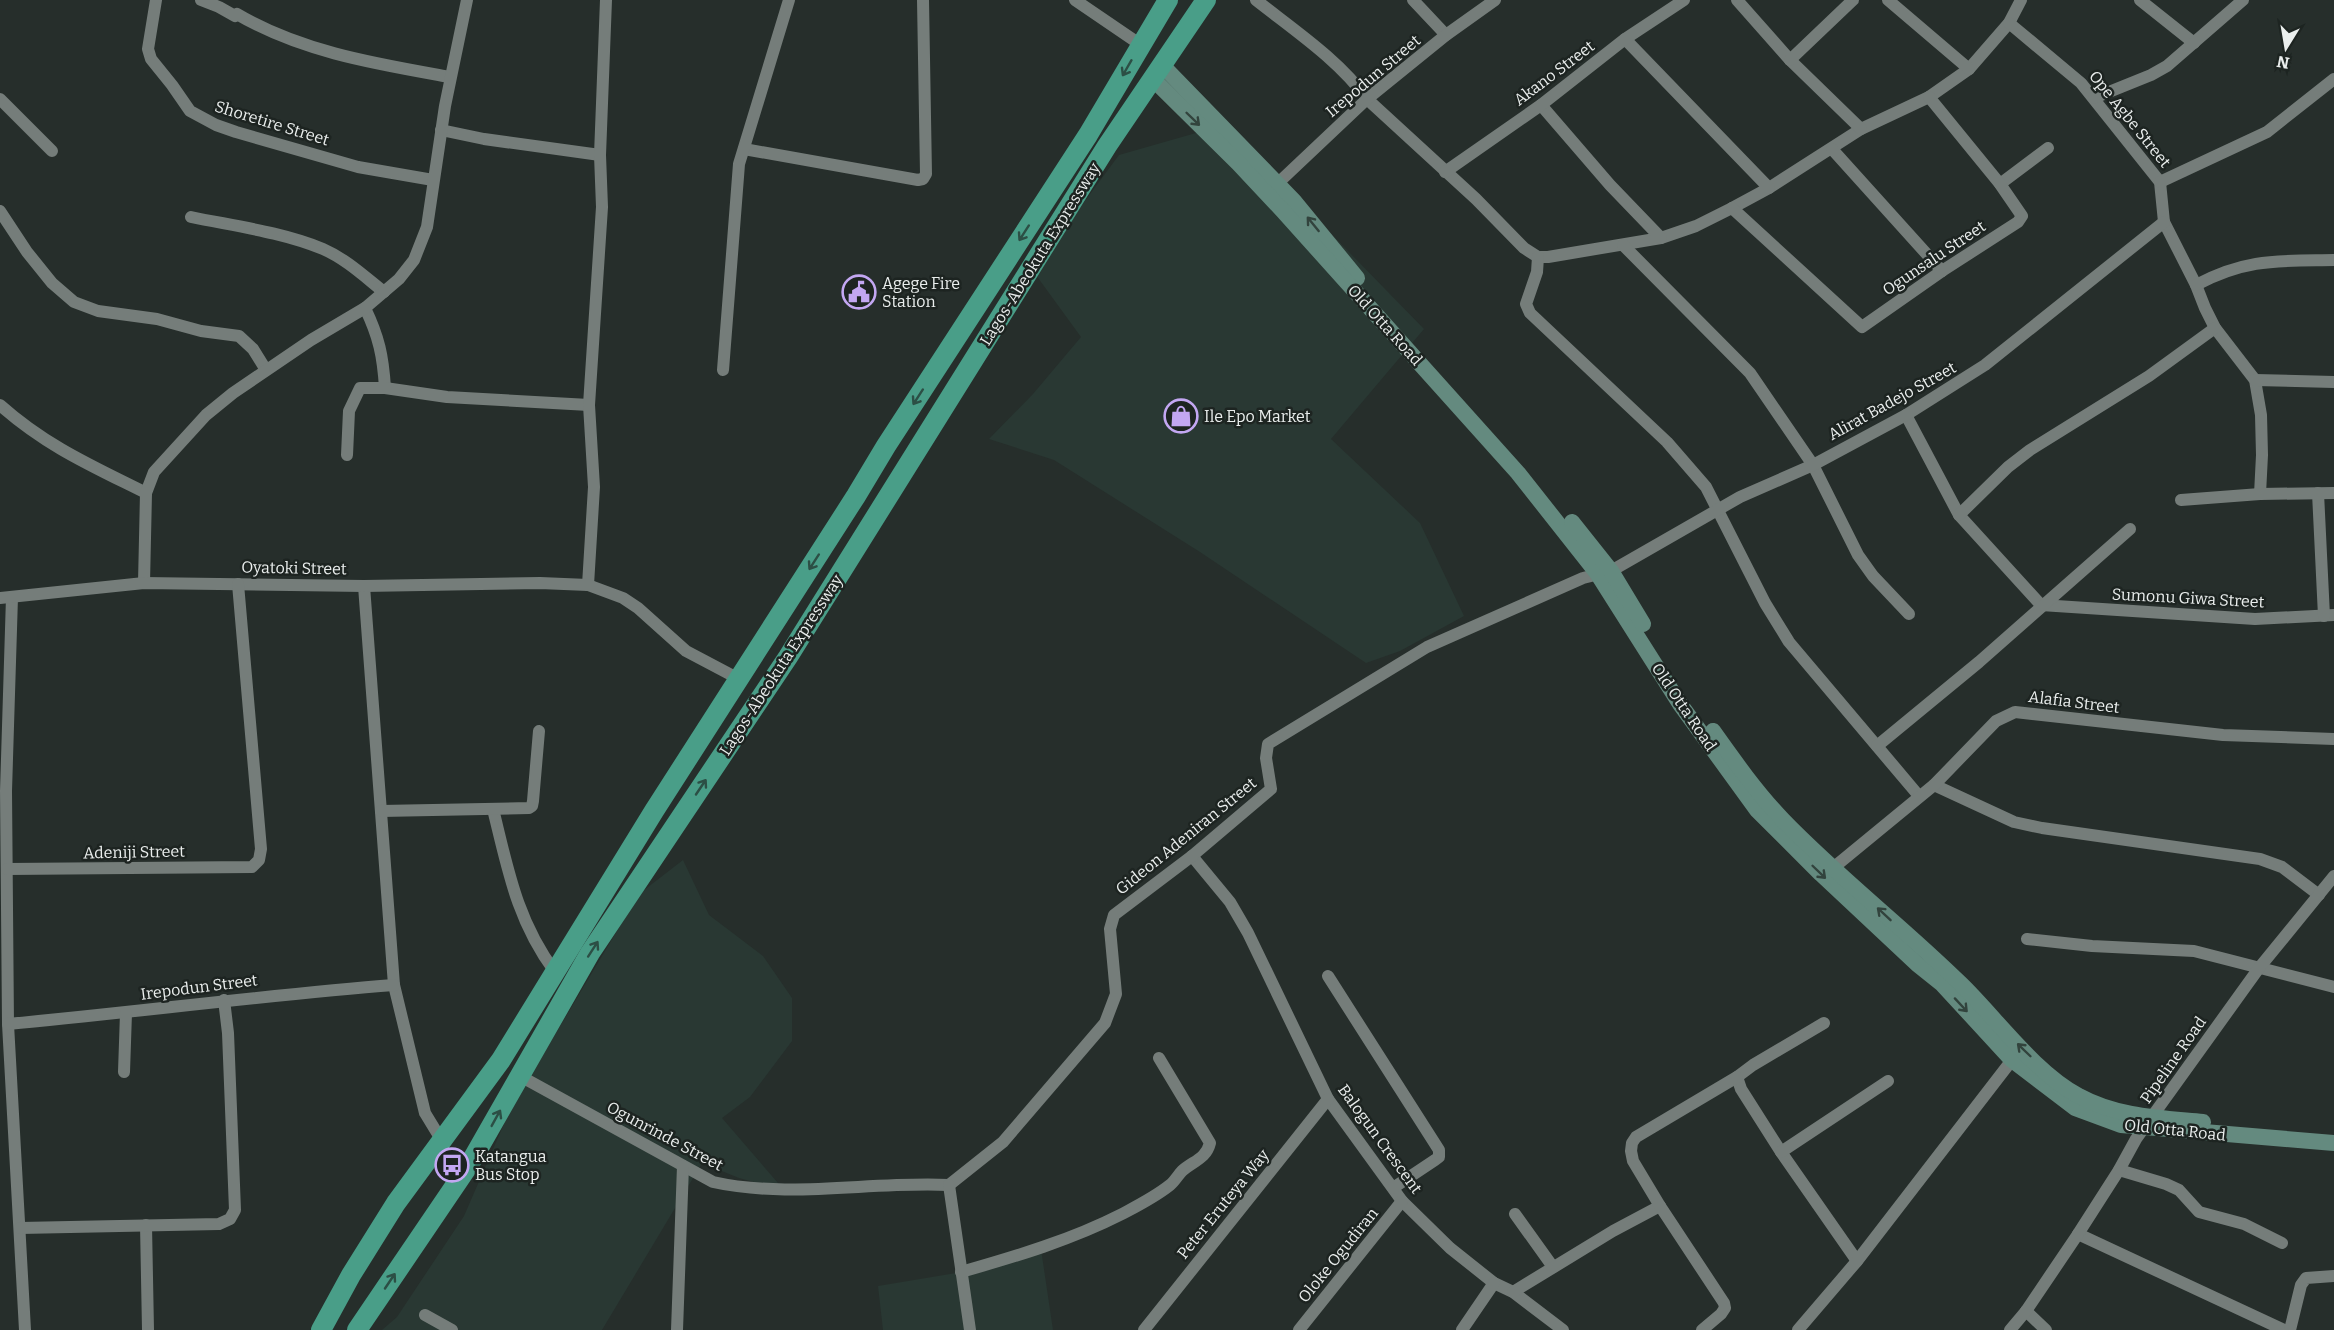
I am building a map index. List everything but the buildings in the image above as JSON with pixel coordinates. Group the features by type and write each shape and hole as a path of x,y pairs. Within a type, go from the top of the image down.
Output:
{"highway":[{"name":"Lagos-Abeokuta Expressway","path":"321,1330 351,1275 396,1203 501,1059 654,811 886,446 1088,135 1168,0"},
{"name":"Lagos-Abeokuta Expressway","path":"357,1330 460,1180 590,954 788,657 1047,242 1156,71 1206,0"}],"main road":[{"path":"1156,71 1294,201 1378,303 1527,467 1604,572"},
{"name":"Old Otta Road","path":"1156,71 1518,473 1604,572 1743,773 1783,820 1961,984 2020,1047 2062,1085 2101,1106 2149,1122 2334,1143"},
{"name":"Old Otta Road","path":"1604,572 1680,704 1749,800 1821,874 1917,964 1942,984 2012,1060 2061,1098 2081,1110 2121,1125 2149,1122 2334,1134"}],"street":[{"name":"Shoretire Street","path":"156,0 149,54 155,67 172,85 190,111 236,132 358,167 433,180"},
{"path":"201,0 237,14 261,28 330,51 373,63 450,77"},
{"path":"144,583 146,493 154,472 193,428 233,393 365,308 384,292 414,260 427,227 450,77 467,0"},
{"path":"588,585 594,487 589,405 600,259 602,207 600,155 606,0"},
{"path":"723,370 737,180 744,149 789,0"},
{"path":"744,149 918,180 923,179 926,174 923,0"},
{"path":"1075,0 1141,45"},
{"path":"1256,0 1350,79 1367,99 1476,199 1524,248 1538,257 1559,256 1661,238 1696,226 1732,208 1769,188 1861,129 1929,97 1969,69 2008,22 2021,0"},
{"path":"1413,0 1446,36"},
{"name":"Irepodun Street","path":"1277,184 1367,99 1495,0"},
{"name":"Akano Street","path":"1445,172 1541,105 1625,39 1684,0"},
{"path":"1737,0 1790,60 1861,129"},
{"path":"1790,60 1852,0"},
{"path":"1888,0 1969,69"},
{"path":"2140,0 2194,44"},
{"path":"2094,98 2151,75 2167,66 2243,0"},
{"name":"Ope Agbe Street","path":"2008,22 2068,71 2094,98 2160,182 2164,222 2215,328 2255,380 2261,415 2260,494"},
{"path":"1625,39 1769,188"},
{"path":"2160,182 2267,132 2334,78"},
{"path":"1929,97 2000,184 2048,148"},
{"path":"0,99 52,150"},
{"path":"1541,105 1610,185 1661,238"},
{"path":"441,130 484,139 600,155"},
{"path":"1832,149 1942,271"},
{"name":"Ogunsalu Street","path":"1732,208 1862,327 2018,222 2022,216 2000,184"},
{"path":"0,211 27,252 65,296 98,311 157,319 201,331 238,336 253,349 266,370"},
{"path":"191,217 262,232 323,250 362,274 384,292"},
{"name":"Alirat Badejo Street","path":"1604,572 1740,497 1813,465 1906,415 1985,365 2164,222"},
{"path":"1623,245 1740,362 1813,465 1858,555 1873,576 1910,614"},
{"path":"1538,257 1538,272 1526,304 1530,313 1667,442 1706,487 1765,603 1789,642 1919,796"},
{"path":"2196,285 2220,272 2246,264 2278,260 2334,261"},
{"path":"365,308 380,345 385,388"},
{"path":"1959,515 2008,467 2030,450 2149,375 2215,328"},
{"path":"2255,380 2334,382"},
{"path":"347,455 349,411 360,388 385,388 447,397 589,405"},
{"path":"0,405 22,424 57,448 146,493"},
{"path":"1906,415 1959,515 2041,605"},
{"path":"2318,493 2329,616"},
{"path":"2181,500 2260,494 2334,493"},
{"path":"1877,746 1979,662 2130,529"},
{"name":"Gideon Adeniran Street","path":"950,1185 1003,1142 1105,1023 1116,994 1110,929 1114,915 1192,856 1271,789 1266,758 1269,744 1427,647 1604,572"},
{"name":"Oyatoki Street","path":"6,598 144,583 364,586 540,583 588,585 622,598 638,608 686,651 739,680"},
{"name":"Adeniji Street","path":"7,869 252,867 260,860 261,849 238,584"},
{"path":"364,586 394,985 425,1113 442,1141"},
{"path":"6,598 8,1024 25,1330"},
{"name":"Sumonu Giwa Street","path":"2041,605 2255,620 2329,616"},
{"name":"Alafia Street","path":"1833,868 1934,785 1996,721 2015,712 2223,735 2334,739"},
{"path":"381,811 532,806 539,731"},
{"path":"1934,785 2014,822 2260,859 2282,867 2319,895"},
{"path":"493,809 522,916 540,953 555,972"},
{"name":"Balogun Crescent","path":"1192,856 1230,902 1248,933 1328,1099 1402,1201 1450,1248 1494,1283 1513,1292 1563,1330"},
{"name":"Pipeline Road","path":"2010,1330 2026,1311 2078,1234 2136,1139 2259,968 2334,876"},
{"path":"2027,939 2092,946 2194,951 2334,987"},
{"path":"1328,976 1439,1150 1440,1157 1393,1188"},
{"name":"Irepodun Street","path":"8,1024 126,1013 224,1000 394,985"},
{"path":"20,1228 219,1224 230,1219 235,1210 228,1033 224,1000"},
{"path":"124,1072 126,1013"},
{"path":"1702,1330 1721,1314 1725,1308 1724,1303 1633,1161 1632,1143 1636,1137 1824,1023"},
{"path":"961,1272 1043,1248 1100,1225 1147,1201 1172,1183 1183,1170 1199,1161 1208,1150 1210,1143 1159,1058"},
{"path":"1798,1330 1857,1261 2012,1060"},
{"name":"Ogunrinde Street","path":"520,1076 713,1182 737,1188 782,1189 950,1185"},
{"path":"1737,1077 1741,1089 1781,1152 1857,1261"},
{"path":"1781,1152 1888,1081"},
{"name":"Peter Eruteya Way","path":"1144,1330 1328,1099"},
{"path":"677,1330 683,1166"},
{"path":"2119,1170 2166,1184 2179,1190 2199,1212 2244,1224 2282,1243"},
{"path":"950,1185 970,1330"},
{"name":"Oloke Ogudiran","path":"1299,1330 1402,1201"},
{"path":"1513,1292 1613,1231 1660,1206"},
{"path":"1515,1214 1553,1267"},
{"path":"146,1225 148,1330"},
{"path":"2078,1234 2284,1330"},
{"path":"2290,1330 2301,1285 2306,1278 2334,1276"},
{"path":"1462,1330 1494,1283"},
{"path":"2026,1311 2046,1330"},
{"path":"425,1315 452,1330"}],"shaded area":[{"name":"Ile Epo Market","path":"1217,127 1231,131 1424,329 1331,439 1420,523 1464,616 1400,651 1366,663 1200,552 1054,460 989,439 1033,394 1081,337 1033,271 1119,155"},
{"path":"683,860 709,915 763,956 792,998 792,1041 750,1097 722,1118 784,1190 739,1178 702,1163 602,1330 382,1330 397,1317 464,1216 510,1110 639,894"},
{"path":"1041,1249 1053,1330 883,1330 878,1286 962,1272"}],"place":[{"name":"Agege Fire Station","path":"859,292"},
{"name":"Ile Epo Market","path":"1181,416"},
{"name":"Katangua Bus Stop","path":"452,1165"}]}
